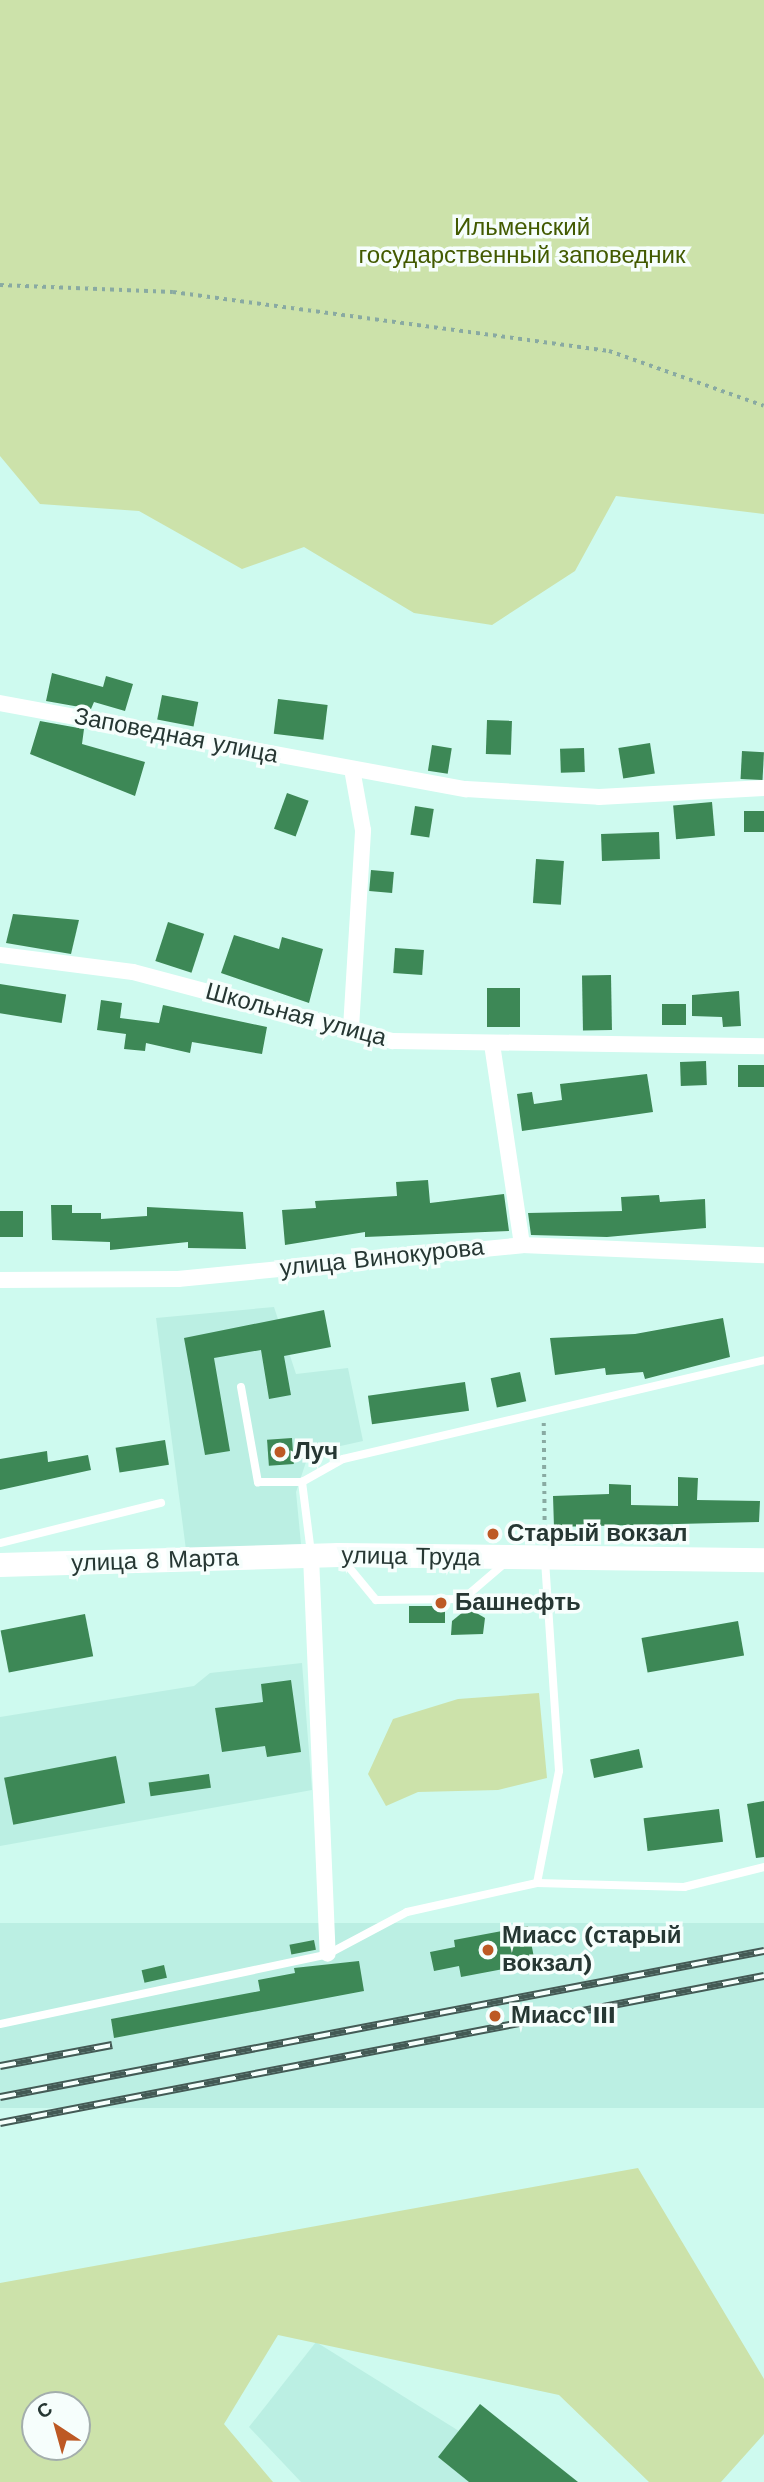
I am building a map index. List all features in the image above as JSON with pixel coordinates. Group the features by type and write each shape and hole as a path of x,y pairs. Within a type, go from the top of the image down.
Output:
{"main road":[{"name":"улица Труда","path":"311,1556 764,1560"},
{"name":"улица 8 Марта","path":"0,1564 311,1556"}],"street":[{"name":"Заповедная улица","path":"0,703 466,789 599,797 764,788"},
{"path":"351,1028 363,830 352,769"},
{"name":"Школьная улица","path":"0,955 133,972 393,1041 764,1046"},
{"path":"492,1044 522,1245"},
{"name":"улица Винокурова","path":"0,1280 178,1279 522,1245 764,1255"},
{"path":"311,1556 328,1954"}],"lane":[{"path":"241,1387 258,1482 302,1482 343,1459 764,1360"},
{"path":"302,1482 311,1556"},
{"path":"0,1543 161,1503"},
{"path":"339,1555 376,1600 463,1599 511,1558"},
{"path":"537,1883 559,1771 545,1557"},
{"path":"0,2024 328,1954 407,1912 537,1883 684,1887 764,1867"}],"path":[{"path":"0,285 173,292 609,351 764,405"},
{"path":"544,1412 545,1557"}],"shaded area":[{"path":"274,1307 296,1374 348,1368 363,1441 309,1453 296,1492 301,1544 186,1550 156,1318"},
{"path":"302,1663 312,1790 0,1846 0,1717 194,1686 210,1673"},
{"path":"0,1923 764,1923 764,2108 0,2108"},
{"path":"316,2342 541,2482 301,2482 249,2427"}],"green space":[{"name":"Ильменский государственный заповедник","path":"0,0 764,0 764,514 616,496 575,571 492,625 414,613 304,547 242,569 139,511 40,504 0,456"},
{"path":"539,1693 547,1778 498,1790 418,1792 386,1806 368,1774 393,1719 458,1699"},
{"path":"638,2168 764,2379 764,2434 721,2482 649,2482 559,2395 278,2335 224,2424 273,2482 0,2482 0,2283"}],"building":[{"path":"52,673 103,687 106,676 133,684 125,711 94,702 91,709 46,701"},
{"path":"162,695 198,702 194,727 157,720"},
{"path":"278,699 328,705 323,740 274,734"},
{"path":"487,720 512,721 511,755 486,754"},
{"path":"40,721 84,729 82,744 145,762 135,796 30,754"},
{"path":"650,743 655,774 623,779 618,748"},
{"path":"432,745 452,748 448,774 428,771"},
{"path":"584,748 585,772 561,773 560,749"},
{"path":"742,751 764,752 763,780 741,779"},
{"path":"287,793 309,801 296,837 274,829"},
{"path":"712,802 715,836 676,839 673,805"},
{"path":"415,806 434,809 429,838 410,835"},
{"path":"744,811 764,811 764,832 744,832"},
{"path":"659,832 660,859 602,861 601,834"},
{"path":"536,859 564,861 561,905 533,903"},
{"path":"371,870 394,872 392,893 369,891"},
{"path":"13,914 79,920 71,954 6,943"},
{"path":"168,922 204,934 191,973 155,961"},
{"path":"234,935 279,949 282,937 323,949 309,1003 221,973"},
{"path":"395,948 424,950 422,975 393,973"},
{"path":"611,975 612,1030 583,1030 582,976"},
{"path":"0,984 66,994 62,1023 0,1013"},
{"path":"487,988 520,988 520,1027 487,1027"},
{"path":"739,991 741,1026 723,1027 722,1017 692,1016 692,995"},
{"path":"101,1000 122,1003 120,1018 159,1023 163,1005 267,1027 262,1054 192,1042 190,1053 146,1043 145,1051 124,1049 126,1034 97,1030"},
{"path":"662,1004 686,1004 686,1025 662,1025"},
{"path":"706,1061 707,1085 681,1086 680,1062"},
{"path":"738,1065 764,1065 764,1087 738,1087"},
{"path":"647,1074 653,1112 522,1131 517,1094 532,1092 534,1104 562,1100 560,1084"},
{"path":"428,1180 430,1203 504,1194 509,1231 365,1237 365,1232 285,1245 282,1210 316,1208 315,1201 397,1196 396,1182"},
{"path":"659,1195 660,1202 705,1199 706,1228 607,1237 531,1235 528,1213 622,1211 621,1197"},
{"path":"51,1205 72,1205 72,1213 101,1213 101,1219 147,1216 147,1207 243,1212 246,1249 188,1248 188,1242 110,1250 110,1242 52,1240"},
{"path":"0,1211 23,1211 23,1237 0,1237"},
{"path":"324,1310 331,1347 284,1356 291,1395 269,1399 261,1350 214,1358 230,1451 205,1455 184,1338"},
{"path":"723,1318 730,1357 645,1379 643,1372 606,1375 605,1368 555,1375 550,1338 635,1334"},
{"path":"520,1372 526,1401 497,1408 491,1378"},
{"path":"465,1382 469,1411 372,1424 368,1396"},
{"name":"Луч","path":"292,1438 294,1464 269,1466 267,1440"},
{"path":"165,1440 169,1465 120,1473 116,1448"},
{"path":"47,1451 48,1462 88,1455 91,1470 0,1490 0,1459"},
{"path":"678,1477 698,1478 697,1500 760,1501 759,1522 554,1527 553,1496 609,1494 609,1484 631,1485 631,1505 678,1506"},
{"path":"409,1606 445,1606 445,1623 409,1623"},
{"path":"468,1608 485,1618 483,1634 451,1635 452,1621"},
{"path":"85,1614 93,1656 9,1673 1,1630"},
{"path":"738,1621 744,1655 648,1672 641,1638"},
{"path":"291,1680 301,1752 267,1757 265,1746 222,1752 215,1708 263,1702 261,1684"},
{"path":"639,1749 643,1768 594,1778 590,1759"},
{"path":"116,1756 125,1803 13,1825 4,1778"},
{"path":"209,1774 211,1788 151,1796 149,1782"},
{"path":"764,1801 764,1857 756,1858 747,1804"},
{"path":"719,1809 723,1842 648,1851 644,1818"},
{"name":"Миасс (старый вокзал)","path":"528,1926 535,1963 461,1977 459,1966 434,1971 430,1952 455,1947 454,1940"},
{"path":"314,1940 316,1950 291,1955 289,1945"},
{"path":"359,1961 364,1991 114,2038 111,2019 260,1991 258,1980 295,1973 294,1968"},
{"path":"164,1965 167,1978 145,1983 142,1970"},
{"path":"480,2404 578,2482 469,2482 438,2457"}],"railway":[{"path":"0,2097 764,1951"},
{"path":"0,2123 764,1976"},
{"path":"0,2066 112,2045"}],"place":[{"name":"Луч","path":"280,1452"},
{"name":"Старый вокзал","path":"493,1534"},
{"name":"Башнефть","path":"441,1603"},
{"name":"Миасс (старый вокзал)","path":"488,1950"},
{"name":"Миасс III","path":"495,2016"}]}
